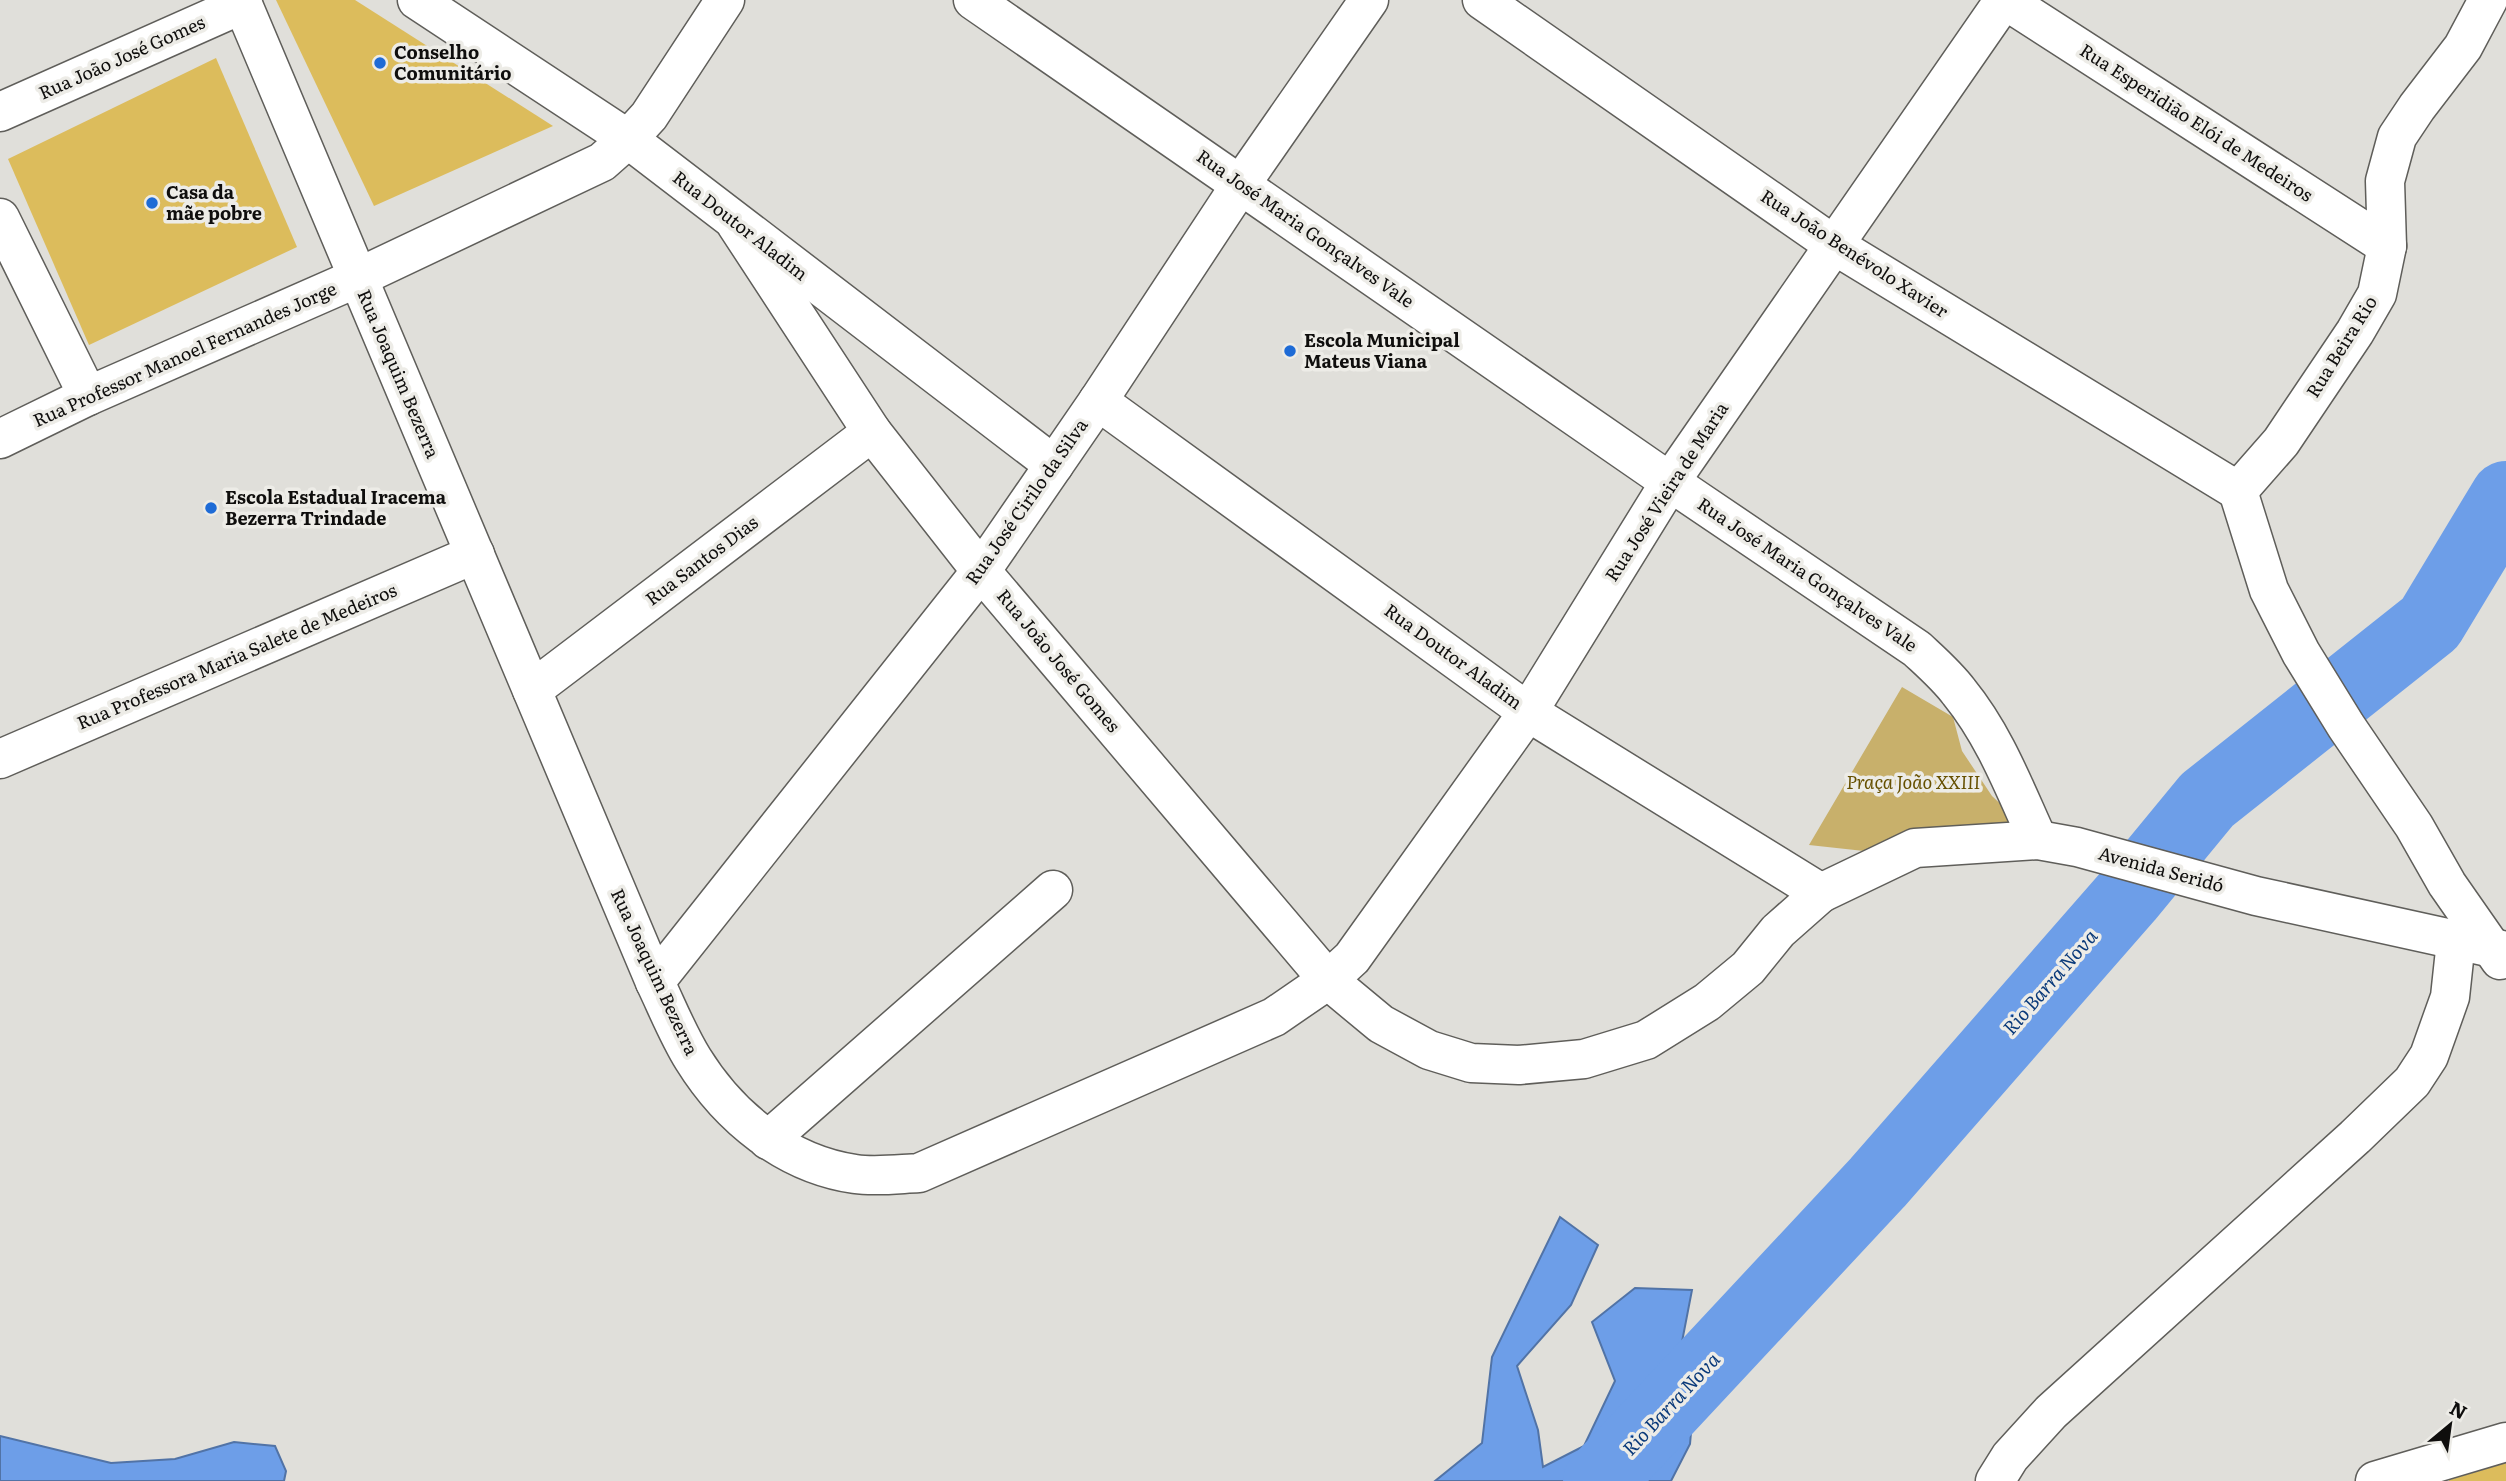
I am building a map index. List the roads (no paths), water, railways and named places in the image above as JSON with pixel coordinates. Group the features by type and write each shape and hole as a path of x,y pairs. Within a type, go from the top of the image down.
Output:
{"street":[{"name":"Rua Doutor Aladim","path":"417,0 628,139 1054,465"},
{"name":"Rua Professor Manoel Fernandes Jorge","path":"0,439 88,396 358,278 601,162 649,116 725,0"},
{"name":"Rua José Maria Gonçalves Vale","path":"973,0 1670,482 1917,649 1946,676 1975,714 1998,753 2038,840"},
{"name":"Rua José Cirilo da Silva","path":"655,982 981,570 1098,401 1241,184 1370,0"},
{"name":"Rua João Benévolo Xavier","path":"1482,0 1834,245 2238,491"},
{"name":"Rua José Vieira de Maria","path":"1328,980 1352,958 1528,712 1670,482 2004,0"},
{"name":"Rua Esperidião Elói de Medeiros","path":"2004,0 2387,246"},
{"name":"Rua Beira Rio","path":"2238,491 2281,442 2355,331 2376,294 2387,246 2385,181 2397,137 2463,47 2488,0"},
{"name":"Rua João José Gomes","path":"0,112 242,2"},
{"name":"Rua Joaquim Bezerra","path":"242,2 655,982 693,1059 726,1102 768,1140 810,1163 856,1174 919,1173 1274,1017 1328,980"},
{"path":"0,218 88,396"},
{"name":"Rua João José Gomes","path":"736,224 872,432 981,570 1328,980"},
{"name":"Rua Doutor Aladim","path":"1098,401 1528,712 1821,893"},
{"name":"Rua Santos Dias","path":"532,690 872,432"},
{"path":"1995,1481 2010,1457 2051,1412 2355,1137 2412,1082 2429,1056 2450,997 2490,952 2414,826 2346,726 2301,653 2269,590 2238,491"},
{"name":"Rua Professora Maria Salete de Medeiros","path":"0,759 475,554"},
{"name":"Avenida Seridó","path":"1821,893 1915,848 2038,840 2077,847 2256,896 2490,952"},
{"path":"768,1140 1053,890"},
{"path":"1328,980 1381,1024 1429,1050 1471,1063 1518,1065 1584,1059 1646,1040 1707,1002 1748,968 1778,931 1821,893"},
{"path":"2375,1481 2506,1442"}],"water":[{"path":"1560,1217 1598,1245 1571,1305 1517,1366 1538,1430 1543,1467 1584,1446 1615,1381 1592,1322 1635,1288 1692,1290 1681,1347 1693,1410 1690,1444 1671,1481 1435,1481 1482,1443 1492,1357"},
{"path":"0,1436 111,1463 175,1459 234,1442 275,1446 286,1471 284,1481 0,1481"}],"waterway":[{"name":"Rio Barra Nova","path":"1599,1481 1878,1182 2128,896 2207,800 2430,623 2506,497"}],"place":[{"name":"Conselho Comunitário","path":"380,63"},
{"name":"Casa da mãe pobre","path":"152,203"},
{"name":"Escola Municipal Mateus Viana","path":"1290,351"},
{"name":"Escola Estadual Iracema Bezerra Trindade","path":"211,508"}],"park label":[{"name":"Praça João XXIII","path":"1913,783"}]}
